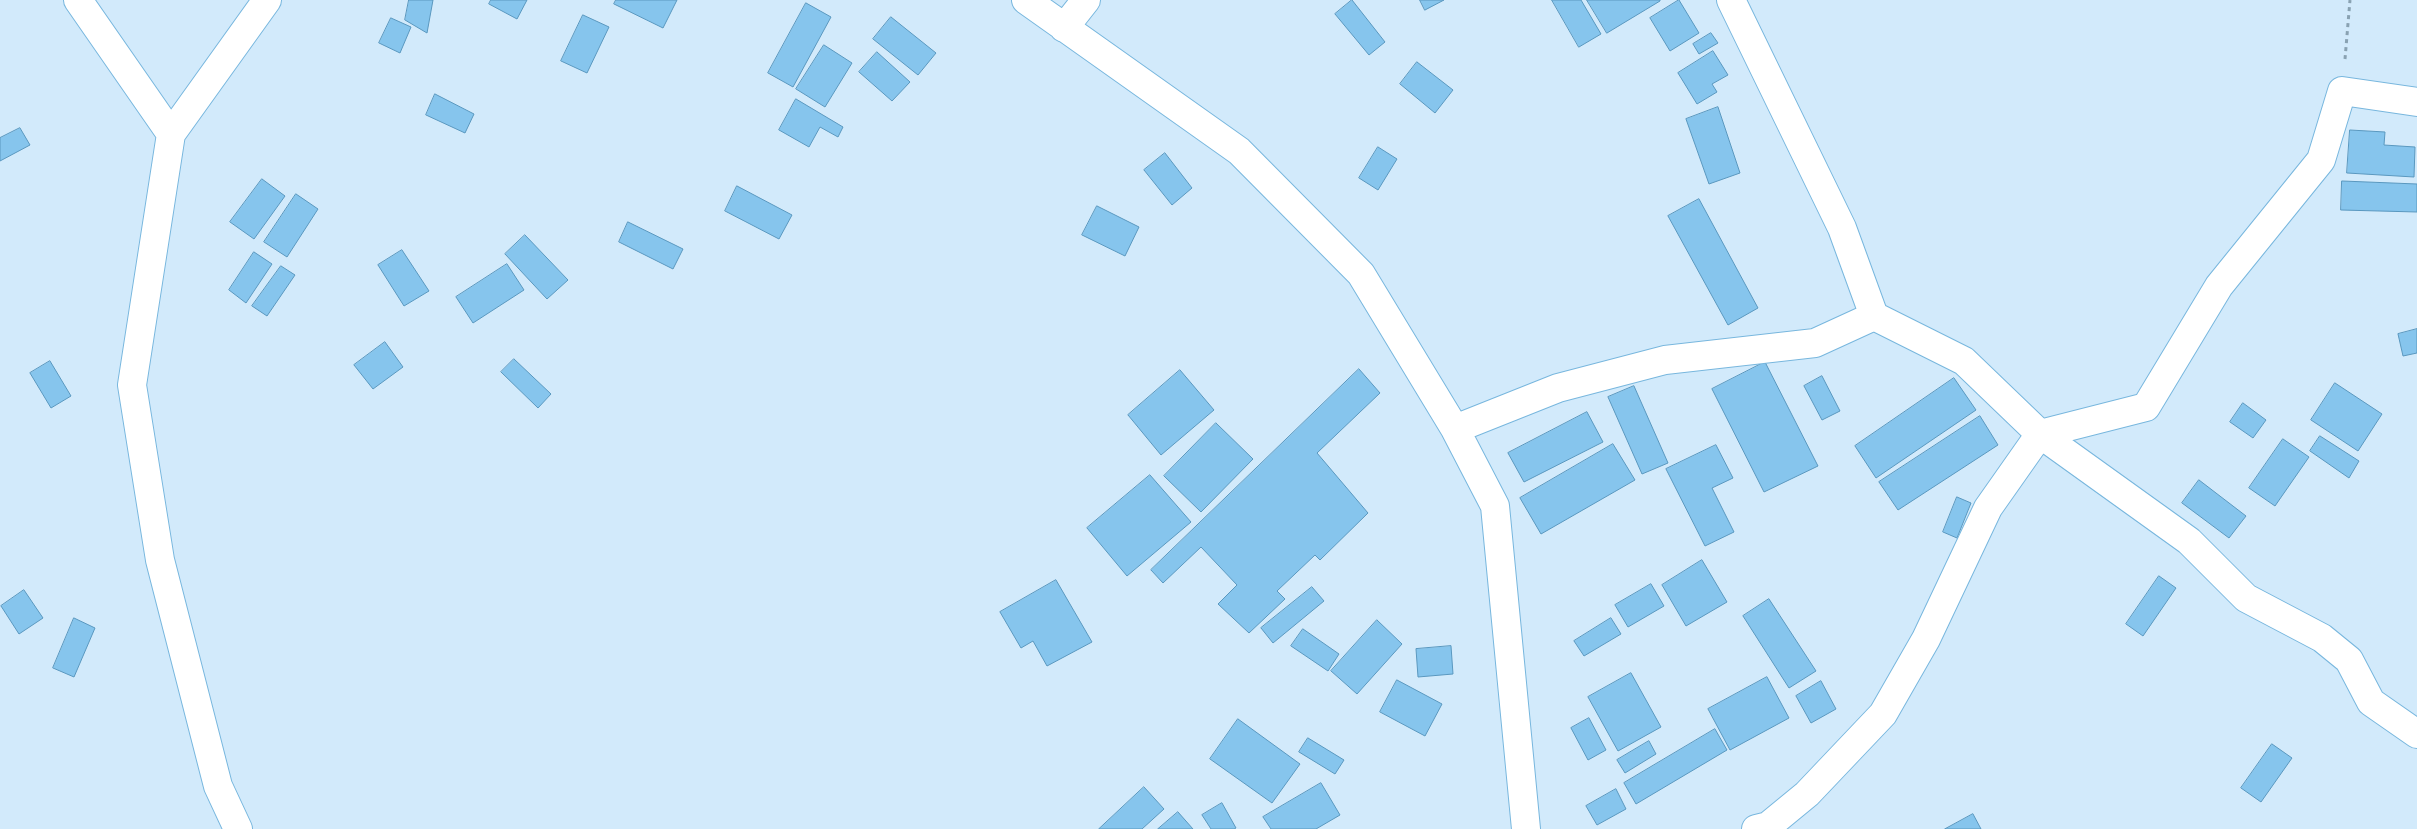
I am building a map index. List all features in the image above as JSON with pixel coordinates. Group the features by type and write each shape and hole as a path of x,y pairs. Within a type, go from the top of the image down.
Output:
{"street":[{"path":"78,0 172,134"},
{"path":"238,829 218,786 160,560 132,385 172,134 267,0"},
{"path":"1026,0 1239,152 1361,274 1455,429 1495,506 1526,829"},
{"path":"1064,28 1086,0"},
{"path":"1731,0 1842,228 1874,316 1964,361 2040,434 2189,541 2246,598 2322,638 2349,660 2371,702 2417,734"},
{"path":"1756,829 1768,826 1807,794 1883,714 1926,639 1988,508 2040,434 2146,407 2219,286 2321,160 2342,91 2417,102"},
{"path":"1455,429 1558,388 1665,360 1815,343 1874,316"}],"path":[{"path":"2342,91 2350,0"}],"building":[{"path":"409,0 433,0 427,33 405,20"},
{"path":"491,0 527,0 517,19 489,4"},
{"path":"616,0 677,0 663,28 614,4"},
{"path":"1352,0 1385,42 1369,55 1335,14"},
{"path":"1420,0 1444,0 1425,10"},
{"path":"1552,0 1581,0 1601,34 1579,47"},
{"path":"1587,0 1660,0 1660,1 1607,33"},
{"path":"1679,0 1699,33 1670,51 1650,18"},
{"path":"806,3 831,17 793,87 768,73"},
{"path":"583,15 609,27 587,73 561,61"},
{"path":"891,17 936,53 918,75 873,39"},
{"path":"391,18 411,27 400,53 379,43"},
{"path":"1711,33 1718,43 1699,54 1693,44"},
{"path":"824,45 852,63 825,107 796,89"},
{"path":"1713,51 1728,75 1712,84 1717,92 1697,104 1678,73"},
{"path":"877,52 910,82 892,101 859,72"},
{"path":"1417,62 1453,90 1435,113 1400,84"},
{"path":"435,94 474,114 465,133 426,115"},
{"path":"796,99 843,127 838,137 820,127 809,147 779,130"},
{"path":"1718,107 1740,173 1709,184 1686,119"},
{"path":"20,128 30,145 0,161 0,138"},
{"path":"2350,130 2385,132 2384,145 2415,147 2414,177 2347,173"},
{"path":"1378,147 1397,159 1378,190 1359,178"},
{"path":"1165,153 1192,188 1172,205 1144,170"},
{"path":"262,179 285,196 254,239 230,222"},
{"path":"2342,181 2417,184 2417,212 2341,210"},
{"path":"737,186 792,215 779,239 725,211"},
{"path":"296,194 318,209 287,257 264,242"},
{"path":"1699,199 1758,308 1728,325 1668,216"},
{"path":"1097,206 1139,227 1125,256 1082,235"},
{"path":"628,222 683,249 673,269 619,242"},
{"path":"525,235 568,280 547,299 505,254"},
{"path":"402,250 429,291 404,306 378,265"},
{"path":"254,252 272,264 246,303 229,290"},
{"path":"507,264 524,290 473,323 456,297"},
{"path":"281,266 295,275 267,316 252,306"},
{"path":"2417,329 2417,353 2403,356 2398,334"},
{"path":"385,342 403,367 373,389 354,365"},
{"path":"514,359 551,394 538,408 501,372"},
{"path":"50,361 71,396 51,408 30,373"},
{"path":"1765,362 1818,466 1764,492 1712,389"},
{"path":"1359,369 1380,393 1317,453 1368,513 1320,560 1315,555 1277,591 1285,599 1249,633 1218,604 1237,585 1201,547 1163,583 1151,570"},
{"path":"1180,370 1214,410 1161,455 1128,415"},
{"path":"1822,376 1840,411 1822,420 1804,386"},
{"path":"1954,378 1976,410 1876,478 1855,446"},
{"path":"2335,383 2382,414 2358,451 2311,420"},
{"path":"1634,386 1668,463 1642,474 1608,397"},
{"path":"2243,403 2266,420 2253,438 2230,422"},
{"path":"1587,412 1603,442 1524,482 1508,453"},
{"path":"1980,416 1998,445 1898,510 1879,482"},
{"path":"1216,423 1253,459 1201,512 1164,476"},
{"path":"2320,436 2359,461 2349,478 2310,451"},
{"path":"2283,439 2309,457 2275,506 2249,488"},
{"path":"1613,444 1635,480 1541,534 1520,498"},
{"path":"1716,445 1733,478 1712,488 1734,532 1705,546 1666,469"},
{"path":"1150,475 1191,522 1127,576 1087,528"},
{"path":"2199,480 2246,516 2229,538 2182,503"},
{"path":"1957,497 1971,503 1957,538 1943,532"},
{"path":"1702,560 1727,602 1686,626 1662,585"},
{"path":"2159,576 2176,588 2143,636 2126,624"},
{"path":"1056,580 1092,642 1047,666 1033,641 1021,648 1000,612"},
{"path":"1651,584 1664,606 1628,627 1615,605"},
{"path":"1312,587 1324,601 1273,643 1261,628"},
{"path":"24,590 43,618 19,634 1,606"},
{"path":"1769,599 1816,671 1789,688 1743,616"},
{"path":"74,618 95,628 74,677 53,668"},
{"path":"1611,618 1621,634 1584,656 1574,641"},
{"path":"1377,620 1402,644 1357,694 1331,671"},
{"path":"1303,629 1339,654 1328,671 1291,646"},
{"path":"1451,646 1453,674 1418,677 1416,649"},
{"path":"1631,673 1661,727 1618,751 1588,697"},
{"path":"1767,677 1789,718 1730,750 1708,709"},
{"path":"1397,680 1442,704 1425,736 1380,712"},
{"path":"1821,681 1836,709 1811,723 1796,696"},
{"path":"1589,718 1606,750 1588,760 1571,728"},
{"path":"1238,719 1300,764 1272,803 1210,759"},
{"path":"1715,729 1727,750 1636,804 1624,783"},
{"path":"1308,738 1344,760 1335,774 1299,752"},
{"path":"1649,741 1656,754 1625,773 1617,760"},
{"path":"2272,744 2292,758 2261,802 2241,788"},
{"path":"1321,783 1340,815 1316,829 1271,829 1263,817"},
{"path":"1144,787 1164,809 1142,829 1099,829"},
{"path":"1616,789 1626,809 1597,825 1586,806"},
{"path":"1222,803 1236,828 1211,829 1202,815"},
{"path":"1178,812 1193,829 1158,829"},
{"path":"1973,814 1981,829 1945,829"}]}
